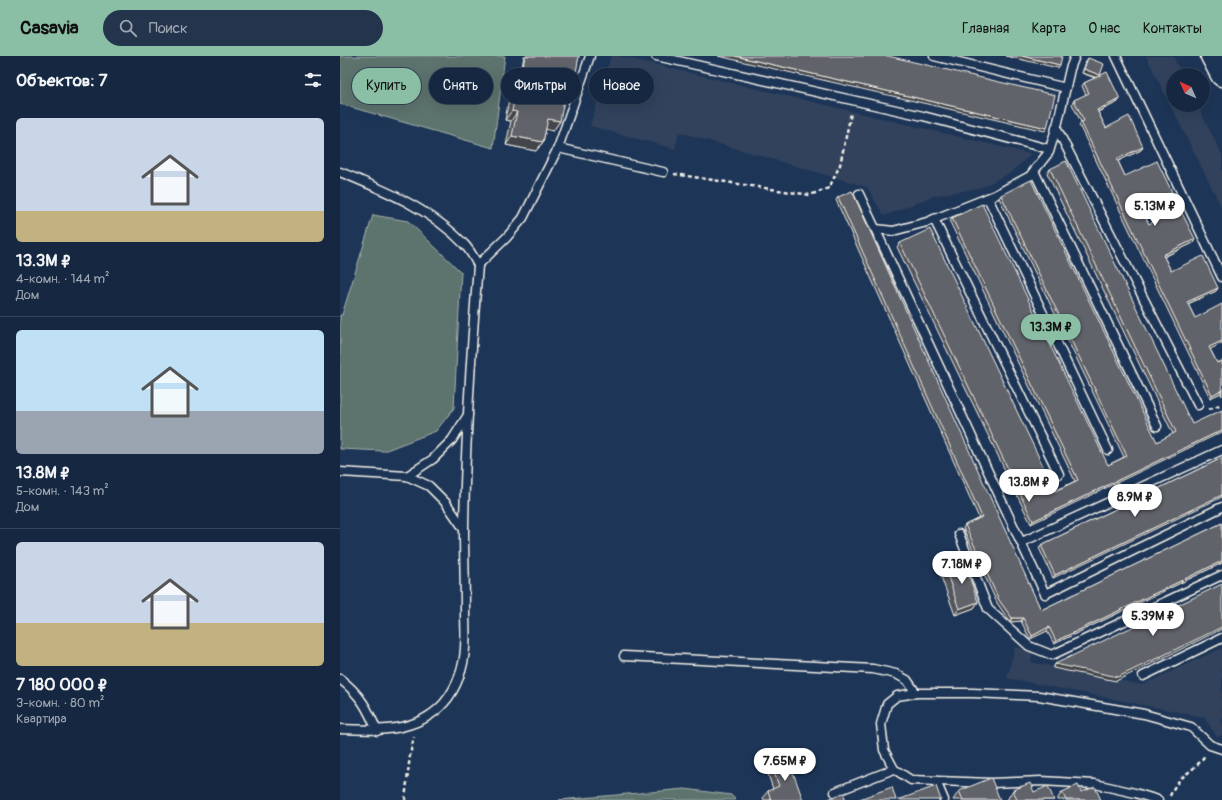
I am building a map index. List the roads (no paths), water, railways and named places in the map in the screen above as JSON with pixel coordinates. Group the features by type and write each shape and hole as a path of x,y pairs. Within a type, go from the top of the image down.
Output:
{"street":[{"path":"1212,56 1222,75"}],"lane":[{"path":"478,265 507,237 523,218 558,148 590,56"},
{"path":"656,56 923,116 1050,149"},
{"path":"934,56 1066,88"},
{"path":"876,229 893,230 934,219 988,198 1030,176 1049,152 1070,69 1075,56"},
{"path":"1116,56 1222,277"},
{"path":"1056,127 1198,405"},
{"path":"558,148 663,172"},
{"path":"1034,170 1157,426"},
{"path":"340,172 418,207 449,230 466,246 478,265 468,415 464,530 465,648 460,678 445,703 429,717 407,726 377,731 340,729"},
{"path":"859,194 1045,594 1222,507"},
{"path":"988,198 1108,450"},
{"path":"934,219 1059,474"},
{"path":"407,476 433,459 452,440 468,415"},
{"path":"1022,542 1222,450"},
{"path":"340,472 407,476 429,486 446,503 464,530"},
{"path":"959,534 988,609 1029,646 1052,655 1222,575"},
{"path":"1143,676 1222,638"},
{"path":"624,656 873,669 896,674 907,680 916,693"},
{"path":"340,679 347,684 366,705 377,731"},
{"path":"1158,800 1143,798 1094,784 992,786 936,780 911,780 894,769 884,750 881,724 887,704 897,696 916,693 973,693 1039,696 1144,714 1191,727 1210,745 1222,749"},
{"path":"835,792 894,769"},
{"path":"936,780 944,800"}]}
